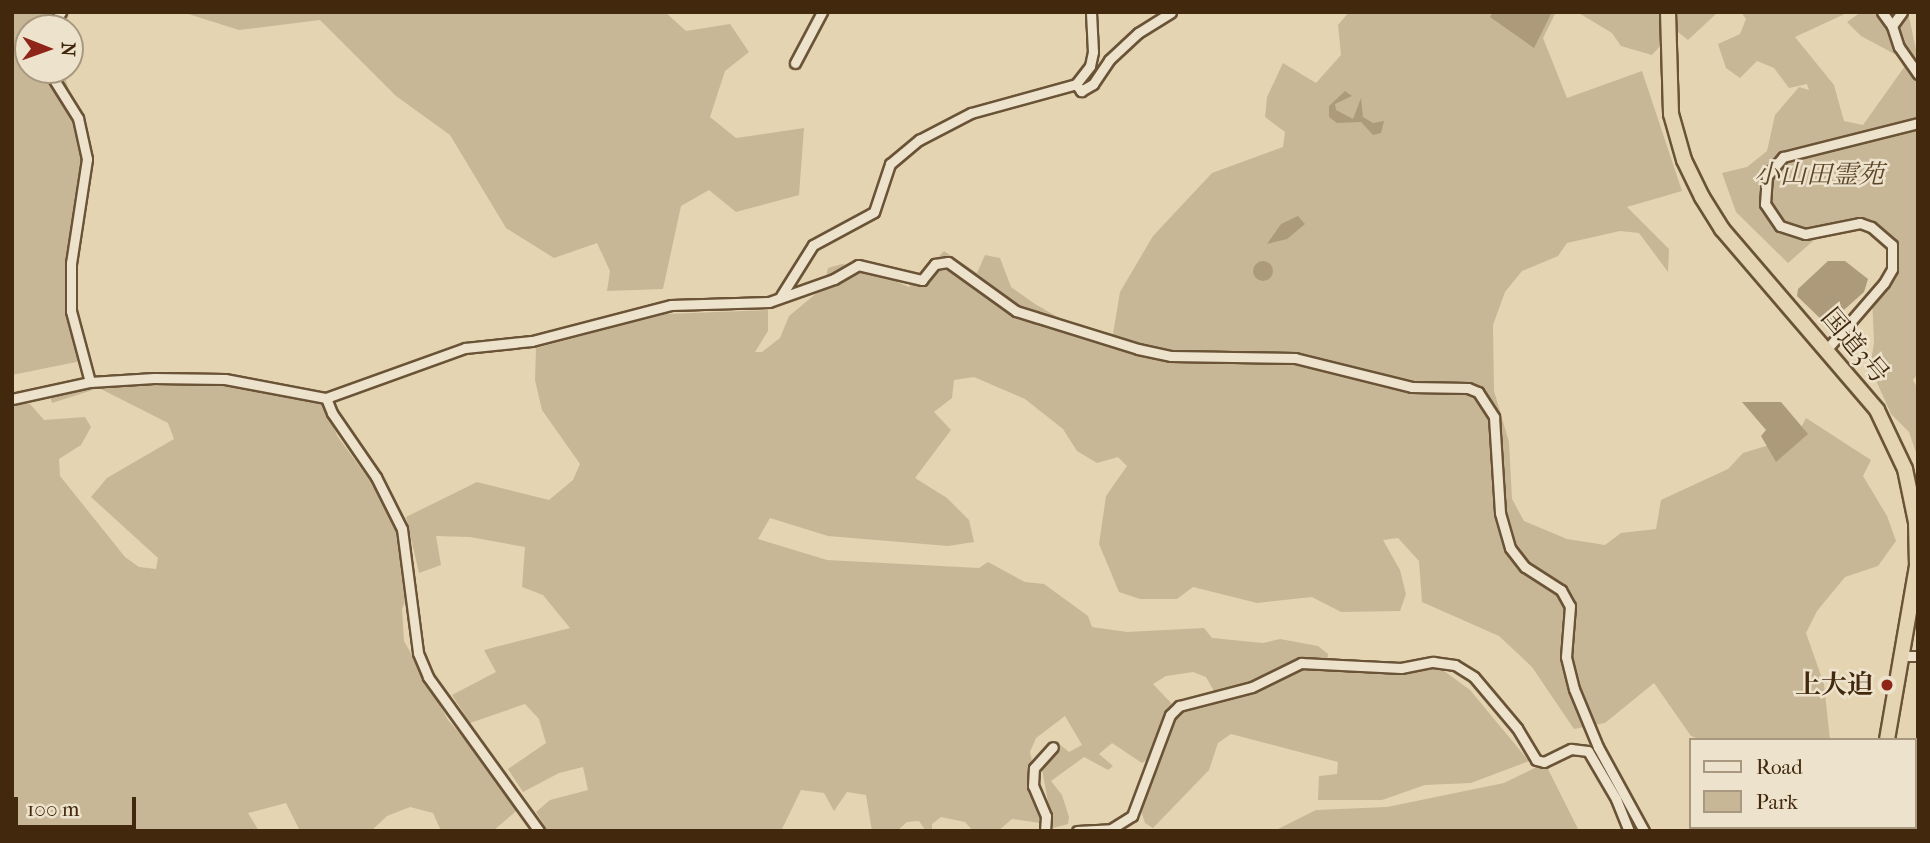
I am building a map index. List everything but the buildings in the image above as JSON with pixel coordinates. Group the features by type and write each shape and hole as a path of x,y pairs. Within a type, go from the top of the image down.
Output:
{"highway":[{"name":"国道3号","path":"1668,12 1668,92 1684,160 1722,229 1827,349 1888,429 1913,500 1917,566 1887,738"}],"street":[{"path":"795,63 822,12"},
{"path":"779,297 813,245 874,212 890,164 919,140 971,113 1076,84 1090,66 1093,52 1091,12"},
{"path":"1076,84 1081,91 1093,84 1109,60 1138,33 1171,12"},
{"path":"1882,12 1892,26 1899,47 1918,74"},
{"path":"1892,26 1902,12"},
{"path":"57,84 78,118 87,159 71,263 71,311 90,382"},
{"path":"1827,349 1884,283 1892,269 1892,245 1871,227 1860,223 1805,234 1780,226 1765,204 1767,176 1783,157 1918,123"},
{"path":"12,399 90,382 225,379 327,398 465,348 532,341 671,305 761,303 834,279 858,265 922,281 935,264 948,262 1016,310 1138,349 1171,356 1295,358 1412,387 1478,392 1494,417 1500,513 1510,548 1525,566 1560,590 1570,606 1566,657 1574,689 1598,747 1644,831"},
{"path":"327,398 332,414 376,477 401,529 418,653 428,677 539,831"},
{"path":"1902,656 1918,656"},
{"path":"1077,831 1111,829 1132,816 1170,715 1179,706 1252,687 1301,663 1401,668 1433,662 1455,664 1474,677 1517,728 1536,760 1544,762 1572,748 1588,751 1616,799 1629,831"},
{"path":"1045,831 1046,816 1033,786 1034,768 1053,747"}],"green space":[{"path":"12,12 70,12 14,14 14,84 67,84 84,144 72,231 81,361 12,375"},
{"path":"182,12 665,12 686,31 730,24 749,52 725,71 710,117 736,138 804,128 799,195 736,212 709,190 681,206 663,289 607,291 610,271 597,243 554,258 506,228 450,135 396,96 320,20 239,30"},
{"path":"1349,12 1556,12 1543,38 1567,98 1642,71 1682,191 1627,207 1669,249 1668,272 1639,233 1620,231 1567,243 1558,256 1522,271 1505,292 1493,325 1494,391 1509,442 1512,499 1524,521 1567,539 1605,545 1621,533 1656,529 1661,500 1728,469 1743,453 1796,437 1806,418 1871,460 1863,476 1887,516 1896,541 1878,566 1845,577 1817,611 1806,633 1824,684 1830,738 1696,738 1691,736 1654,683 1605,723 1574,729 1532,667 1499,636 1422,602 1419,561 1398,538 1383,540 1400,570 1406,594 1400,611 1341,612 1312,597 1257,603 1193,587 1177,599 1140,599 1119,592 1099,544 1106,496 1127,466 1118,457 1097,463 1077,451 1063,429 1025,399 974,377 954,380 952,398 934,412 951,430 915,478 947,498 969,520 974,542 948,546 828,536 770,518 758,539 827,560 979,568 988,562 1025,582 1044,584 1088,616 1092,627 1127,632 1204,628 1212,638 1263,643 1280,639 1318,646 1328,654 1327,663 1440,668 1470,690 1529,761 1471,783 1425,785 1382,800 1318,800 1319,776 1337,774 1338,762 1231,734 1218,743 1209,770 1153,828 1145,823 1139,805 1166,729 1190,698 1214,691 1206,677 1193,672 1166,676 1153,684 1172,704 1147,760 1142,763 1112,743 1099,754 1113,766 1108,770 1084,757 1051,781 1062,795 1069,817 1068,824 1053,828 1040,759 1048,746 1058,743 1069,752 1082,745 1065,716 1036,738 1030,752 1043,812 1040,823 1012,819 998,831 973,831 965,822 941,817 932,824 932,831 926,831 919,821 907,822 897,831 872,831 866,795 847,792 834,811 824,793 801,790 781,831 548,831 536,812 550,800 588,790 583,767 559,773 523,792 508,769 546,743 539,719 525,704 470,723 452,695 496,672 484,650 570,628 543,595 522,587 525,547 470,537 436,536 441,565 419,573 406,517 477,482 549,500 573,480 580,464 542,410 535,380 536,348 664,314 768,310 768,331 755,352 762,352 780,338 789,316 824,287 828,268 842,264 872,271 909,287 944,251 977,273 985,255 1000,258 1011,287 1035,304 1070,324 1113,334 1120,292 1153,236 1212,173 1283,147 1285,132 1265,117 1267,97 1283,63 1316,83 1341,55 1338,25"},
{"path":"1577,12 1664,12 1664,42 1652,55 1621,46 1612,33"},
{"path":"1675,12 1718,12 1688,40 1673,28"},
{"name":"小山田霊苑","path":"1741,12 1849,12 1795,37 1834,85 1844,121 1863,125 1905,66 1902,58 1861,36 1847,22 1861,12 1908,12 1918,59 1918,374 1913,380 1918,389 1918,458 1909,432 1891,414 1870,367 1874,343 1872,296 1890,260 1884,243 1863,228 1847,228 1821,234 1788,263 1736,212 1722,173 1747,167 1767,151 1775,115 1799,87 1809,90 1807,84 1789,88 1774,68 1757,61 1740,78 1726,68 1718,44 1740,34 1746,19"},
{"path":"133,374 182,385 239,375 264,389 314,399 324,406 338,437 387,504 398,532 408,593 402,609 404,641 448,720 522,806 493,831 441,831 433,813 410,807 387,816 371,831 300,831 286,803 248,813 259,831 12,831 12,401 30,404 44,420 85,417 91,427 81,445 59,459 60,476 125,557 139,567 156,569 158,558 91,497 107,478 174,439 168,423 99,388 52,403 48,389 98,377"},
{"path":"1916,739 1918,739 1918,831 1902,829 1916,829"},
{"path":"1545,763 1579,831 1274,831 1316,810 1387,807 1504,783"}],"shaded area":[{"path":"1493,12 1552,12 1534,48 1490,17"},
{"path":"1345,91 1352,96 1335,104 1336,110 1353,119 1361,98 1363,117 1373,123 1384,121 1381,133 1373,135 1361,122 1337,123 1329,117 1329,106"},
{"path":"1298,216 1305,224 1287,239 1267,244 1281,224"},
{"path":"1263,261 1270,264 1273,271 1270,278 1263,281 1256,278 1253,271 1256,264"},
{"path":"1828,261 1845,261 1868,279 1864,292 1827,325 1797,296 1798,289"},
{"path":"1742,402 1781,402 1808,434 1776,462 1761,436 1766,430"}],"place":[{"name":"上大迫","path":"1887,685"}]}
